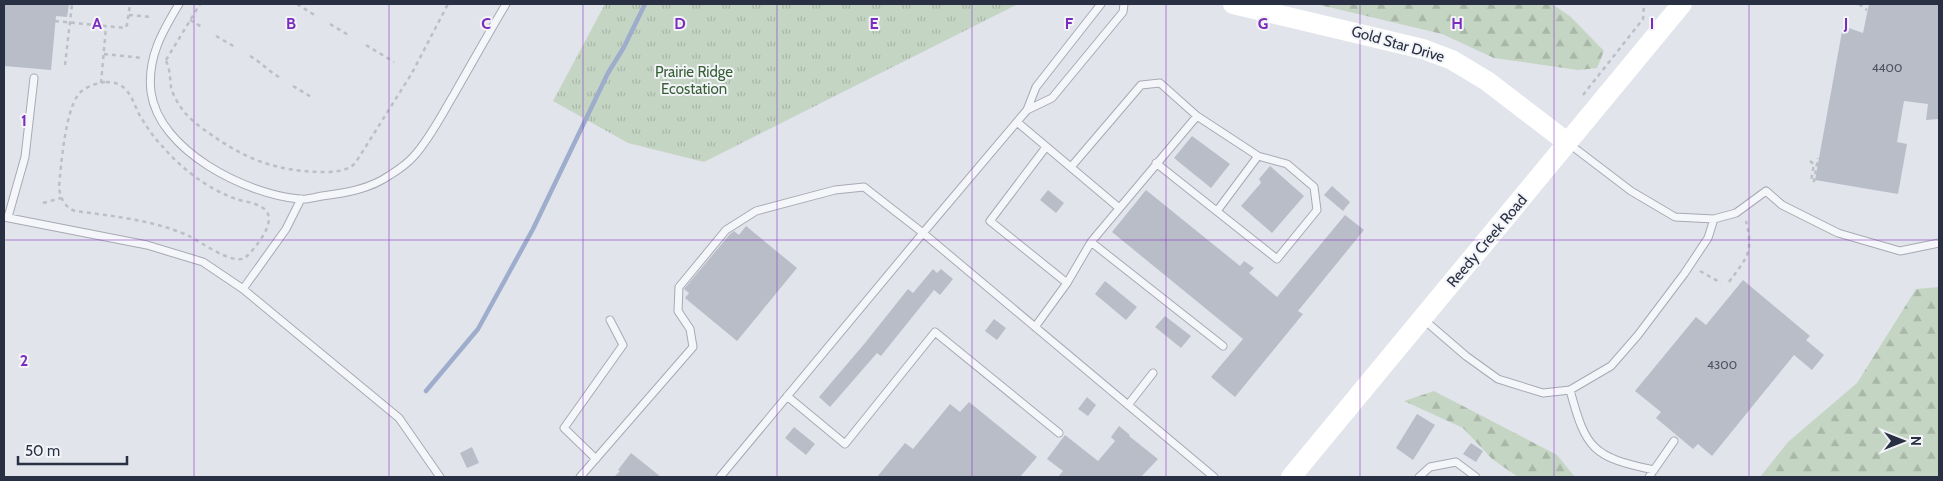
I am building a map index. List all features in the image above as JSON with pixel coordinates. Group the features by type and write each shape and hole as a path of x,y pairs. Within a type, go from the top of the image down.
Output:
{"main road":[{"name":"Gold Star Drive","path":"1233,4 1423,49 1452,60 1500,90 1568,143"},
{"name":"Reedy Creek Road","path":"1291,477 1682,4"}],"lane":[{"path":"179,4 156,44 152,59 151,94 155,107 166,128 196,159 221,174 244,185 301,199 354,192 388,176 413,157 434,128 506,4"},
{"path":"720,477 1027,110 1036,87 1101,4"},
{"path":"1027,110 1052,98 1123,12 1124,4"},
{"path":"34,78 25,157 6,217 147,245 203,262 243,290 399,418 440,477"},
{"path":"1070,168 1141,85 1160,83 1197,116 1258,156 1287,164 1314,187 1317,210 1277,259 1156,163"},
{"path":"1035,327 1067,283 1091,242 1118,207 1197,116"},
{"path":"1017,122 1118,207"},
{"path":"1568,143 1631,191 1675,216 1714,219 1736,213 1766,191 1782,205 1838,233 1900,251 1939,243"},
{"path":"1046,147 990,221 1067,283"},
{"path":"1217,211 1258,156"},
{"path":"580,477 693,347 690,329 678,311 679,287 726,230 756,211 835,190 864,187 923,233 1214,477"},
{"path":"243,290 286,229 301,199"},
{"path":"1422,319 1466,356 1498,379 1544,393 1570,390 1611,366 1638,335 1684,274 1708,238 1714,219"},
{"path":"1091,242 1222,346"},
{"path":"596,459 564,428 623,345 610,320"},
{"path":"787,396 845,444 935,332 1059,433"},
{"path":"1128,405 1153,373"},
{"path":"1570,390 1576,413 1587,441 1604,456 1629,465 1654,470"},
{"path":"1649,477 1674,441"},
{"path":"1419,477 1430,467 1456,462 1476,477"}],"path":[{"path":"65,65 72,4"},
{"path":"55,21 106,27 126,27 130,4"},
{"path":"200,4 166,61 174,96 186,114 228,146 252,159 286,169 317,172 349,168 356,162 412,73 448,4"},
{"path":"297,4 316,16"},
{"path":"1580,99 1643,20 1644,4"},
{"path":"1859,4 1867,10"},
{"path":"128,15 152,17"},
{"path":"190,20 202,27"},
{"path":"330,24 350,36"},
{"path":"101,83 106,27"},
{"path":"216,36 235,47"},
{"path":"366,46 394,62"},
{"path":"104,54 143,58"},
{"path":"250,56 264,65 269,72 279,77"},
{"path":"160,60 166,61"},
{"path":"101,83 114,83 127,90 150,132 171,156 191,173 215,190 260,207 267,212 269,220 266,231 246,257 239,260 229,259 202,242 163,227 71,210 62,198 60,180 70,111 82,91 101,83"},
{"path":"293,86 313,98"},
{"path":"1810,161 1814,164 1811,181 1814,181 1817,158"},
{"path":"43,203 62,198"},
{"path":"1729,282 1748,256 1750,242 1746,221"},
{"path":"246,257 249,264"},
{"path":"1700,271 1721,283"}],"green space":[{"name":"Prairie Ridge Ecostation","path":"605,4 1018,4 704,162 628,143 553,101"},
{"path":"1316,4 1552,4 1571,17 1604,51 1597,68 1578,70 1494,58 1442,34"},
{"path":"1939,287 1939,477 1760,477 1788,442 1857,383 1916,289"},
{"path":"1434,391 1557,455 1575,477 1518,477 1492,459 1463,428 1404,401"}],"building":[{"path":"4,4 69,4 67,17 56,16 51,70 4,66"},
{"path":"1869,4 1939,4 1939,119 1926,120 1928,104 1904,101 1897,142 1907,144 1898,194 1815,180 1843,26 1863,33"},
{"path":"1192,136 1230,164 1211,188 1174,158"},
{"path":"1270,166 1304,196 1272,233 1241,206 1261,183 1259,179"},
{"path":"1332,186 1350,202 1343,211 1324,195"},
{"path":"1048,190 1064,203 1056,213 1040,200"},
{"path":"1146,190 1240,266 1244,261 1254,268 1249,273 1277,297 1345,215 1364,230 1298,311 1303,314 1235,397 1211,377 1243,339 1112,232"},
{"path":"746,226 797,268 737,341 685,298 689,293 684,289 730,234 734,231 739,235"},
{"path":"933,269 937,273 941,269 953,279 940,295 934,290 881,356 877,353 830,407 819,397 908,289 913,293"},
{"path":"1743,280 1810,336 1806,340 1824,355 1812,370 1794,355 1712,456 1698,444 1693,449 1656,418 1661,412 1635,391 1696,317 1706,325"},
{"path":"1105,281 1137,307 1126,320 1095,294"},
{"path":"1165,316 1191,336 1181,348 1155,327"},
{"path":"994,319 1006,328 997,340 985,331"},
{"path":"1087,397 1096,405 1088,416 1078,409"},
{"path":"969,402 1037,457 1020,477 877,477 905,443 913,449 950,404 960,412"},
{"path":"1417,414 1435,425 1413,460 1396,448"},
{"path":"1119,426 1158,459 1141,477 1058,477 1063,471 1047,459 1065,435 1098,461 1115,441 1111,437"},
{"path":"794,427 815,444 806,455 785,438"},
{"path":"1471,443 1483,451 1476,462 1463,454"},
{"path":"472,447 479,463 467,468 460,453"},
{"path":"631,453 661,477 614,477"}],"waterway":[{"path":"426,391 478,329 533,229 608,73 624,47 645,4"}]}
